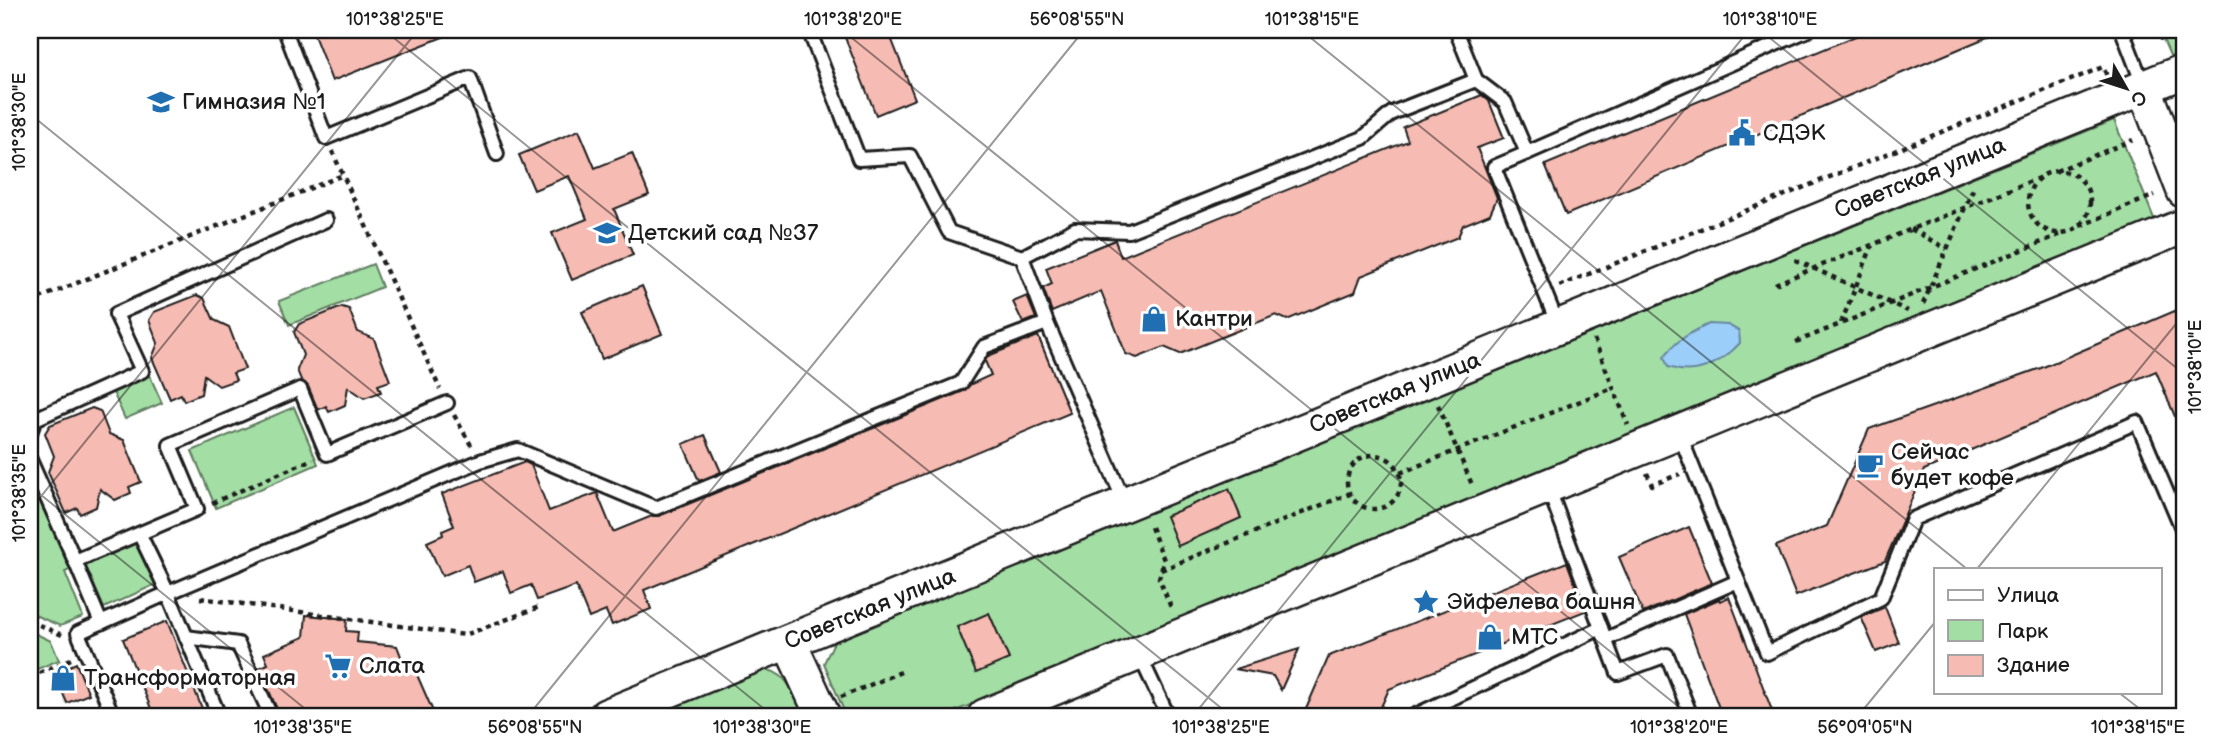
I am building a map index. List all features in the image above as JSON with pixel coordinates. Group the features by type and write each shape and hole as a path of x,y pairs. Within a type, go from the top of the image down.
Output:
{"street":[{"name":"Советская улица","path":"606,716 2184,71"},
{"path":"2144,87 2170,193"},
{"path":"1002,713 1139,653 2184,226"},
{"path":"789,642 821,711"}],"lane":[{"path":"285,30 326,138 470,78 497,154"},
{"path":"809,30 859,159 910,156 949,232 1022,257 1075,229 1129,231 1363,138 1392,113 1476,80"},
{"path":"1455,30 1476,80 1505,102 1527,153"},
{"path":"1559,325 1494,167 1808,30"},
{"path":"2122,30 2144,87"},
{"path":"30,433 35,419 142,372 116,314 326,220"},
{"path":"1022,257 1047,323 1125,503"},
{"path":"113,716 78,633 480,461 518,450 656,508 961,383 984,347 1047,323"},
{"path":"75,561 197,509 170,445 300,390 327,454 447,403"},
{"path":"1679,432 1767,653 1881,598 1913,519 2137,422 2184,533"},
{"path":"30,460 101,623"},
{"path":"1548,486 1618,673 1667,655 1691,716"},
{"path":"140,535 219,716"},
{"path":"1414,716 1603,633 1738,581"},
{"path":"186,636 238,644 271,716"},
{"path":"1139,653 1168,716"}],"path":[{"path":"2156,30 2160,39 2182,30"},
{"path":"1545,291 2103,67"},
{"path":"326,138 447,403 480,461"},
{"path":"1775,284 2133,140"},
{"path":"2055,171 2075,176 2089,192 2091,206 2086,218 2076,228"},
{"path":"30,302 343,175"},
{"path":"1786,256 1918,315 1978,176"},
{"path":"2041,177 2032,188 2028,202 2031,216 2039,226 2051,233 2064,233"},
{"path":"1796,342 2076,228 2170,193"},
{"path":"1911,229 1947,249"},
{"path":"1841,324 1872,245"},
{"path":"1592,335 1632,436"},
{"path":"1400,473 1613,388"},
{"path":"1435,398 1477,497"},
{"path":"197,509 327,454"},
{"path":"1382,456 1393,463 1400,473 1401,485 1397,496 1389,505 1379,509 1367,509 1349,494 1347,481 1350,470 1358,460 1382,456"},
{"path":"1652,485 1694,469"},
{"path":"1161,569 1349,494"},
{"path":"1150,527 1164,559 1159,579 1172,610"},
{"path":"167,593 465,635 542,606"},
{"path":"30,621 84,648"},
{"path":"30,677 84,648"},
{"path":"821,711 901,672"}],"green space":[{"path":"2159,30 2184,30 2184,53 2171,58"},
{"path":"2114,120 2157,226 943,716 846,716 824,663 835,640"},
{"path":"373,264 382,287 289,325 279,301"},
{"path":"149,374 162,403 125,419 112,390"},
{"path":"294,407 318,464 216,508 192,451"},
{"path":"30,470 72,569 65,572 83,617 60,626 30,613"},
{"path":"147,538 165,580 104,608 85,565"},
{"path":"30,631 51,641 59,660 30,672"},
{"path":"761,669 770,670 784,679 804,716 641,716"}],"water":[{"path":"1709,324 1728,325 1739,331 1740,343 1725,357 1698,369 1678,370 1668,367 1664,357 1673,346"}],"building":[{"path":"312,30 458,30 458,31 332,81"},
{"path":"842,30 888,30 915,99 876,115"},
{"path":"1870,30 2004,30 1566,215 1545,165"},
{"path":"1482,95 1489,101 1504,138 1477,148 1497,198 1490,214 1463,225 1458,237 1361,276 1355,292 1287,320 1276,315 1180,354 1164,347 1137,358 1126,354 1101,291 1052,312 1043,288 1052,284 1046,268 1115,240 1121,257 1408,141 1403,127"},
{"path":"579,130 595,168 632,153 649,195 614,209 633,255 572,280 552,233 587,219 569,176 534,190 519,155"},
{"path":"642,286 662,334 602,359 582,312"},
{"path":"197,295 204,298 214,320 229,327 245,369 233,373 236,380 219,386 204,375 201,394 184,401 181,394 170,399 152,358 158,343 149,320 154,312"},
{"path":"1027,296 1036,318 1023,323 1013,302"},
{"path":"342,307 349,309 358,332 374,339 390,381 378,385 381,392 364,398 348,387 345,405 329,412 326,406 318,410 308,386 301,380 297,370 303,355 294,332 299,324"},
{"path":"2184,307 2184,438 2156,371 1924,470 1885,561 1796,596 1776,546 1827,526 1869,429 2041,368"},
{"path":"1038,336 1070,413 644,590 651,609 612,625 606,611 589,618 576,586 537,600 531,585 511,593 503,571 474,582 468,565 442,576 427,542 443,535 442,531 454,526 442,494 525,462 531,465 549,511 597,493 613,532 652,516 659,516 964,391 971,384 991,375 985,361 988,356"},
{"path":"92,408 100,411 109,434 124,440 141,482 129,487 131,493 115,500 100,489 96,507 80,514 77,508 66,513 48,472 54,456 45,433 50,425"},
{"path":"705,435 721,472 699,481 683,444"},
{"path":"1229,489 1241,518 1178,546 1166,516"},
{"path":"1689,527 1712,583 1643,613 1619,557"},
{"path":"1567,562 1585,611 1389,689 1377,716 1303,716 1329,656"},
{"path":"1729,597 1774,716 1722,716 1684,614"},
{"path":"1885,607 1899,643 1876,652 1861,617"},
{"path":"989,613 1009,659 976,673 957,627"},
{"name":"Слата","path":"306,615 347,619 346,631 358,632 357,642 397,646 404,664 411,661 435,716 280,716 259,668 268,664 264,654 304,637"},
{"path":"167,621 205,716 154,716 123,639"},
{"path":"1299,649 1281,690 1273,676 1235,669"},
{"path":"76,663 89,694 67,703 54,673"}],"place":[{"name":"Гимназия №1","path":"161,102"},
{"name":"СДЭК","path":"1742,133"},
{"name":"Детский сад №37","path":"607,233"},
{"name":"Кантри","path":"1154,319"},
{"name":"Сейчас будет кофе","path":"1870,465"},
{"name":"Эйфелева башня","path":"1426,602"},
{"name":"МТС","path":"1490,637"},
{"name":"Слата","path":"338,666"},
{"name":"Трансформаторная","path":"63,678"}]}
